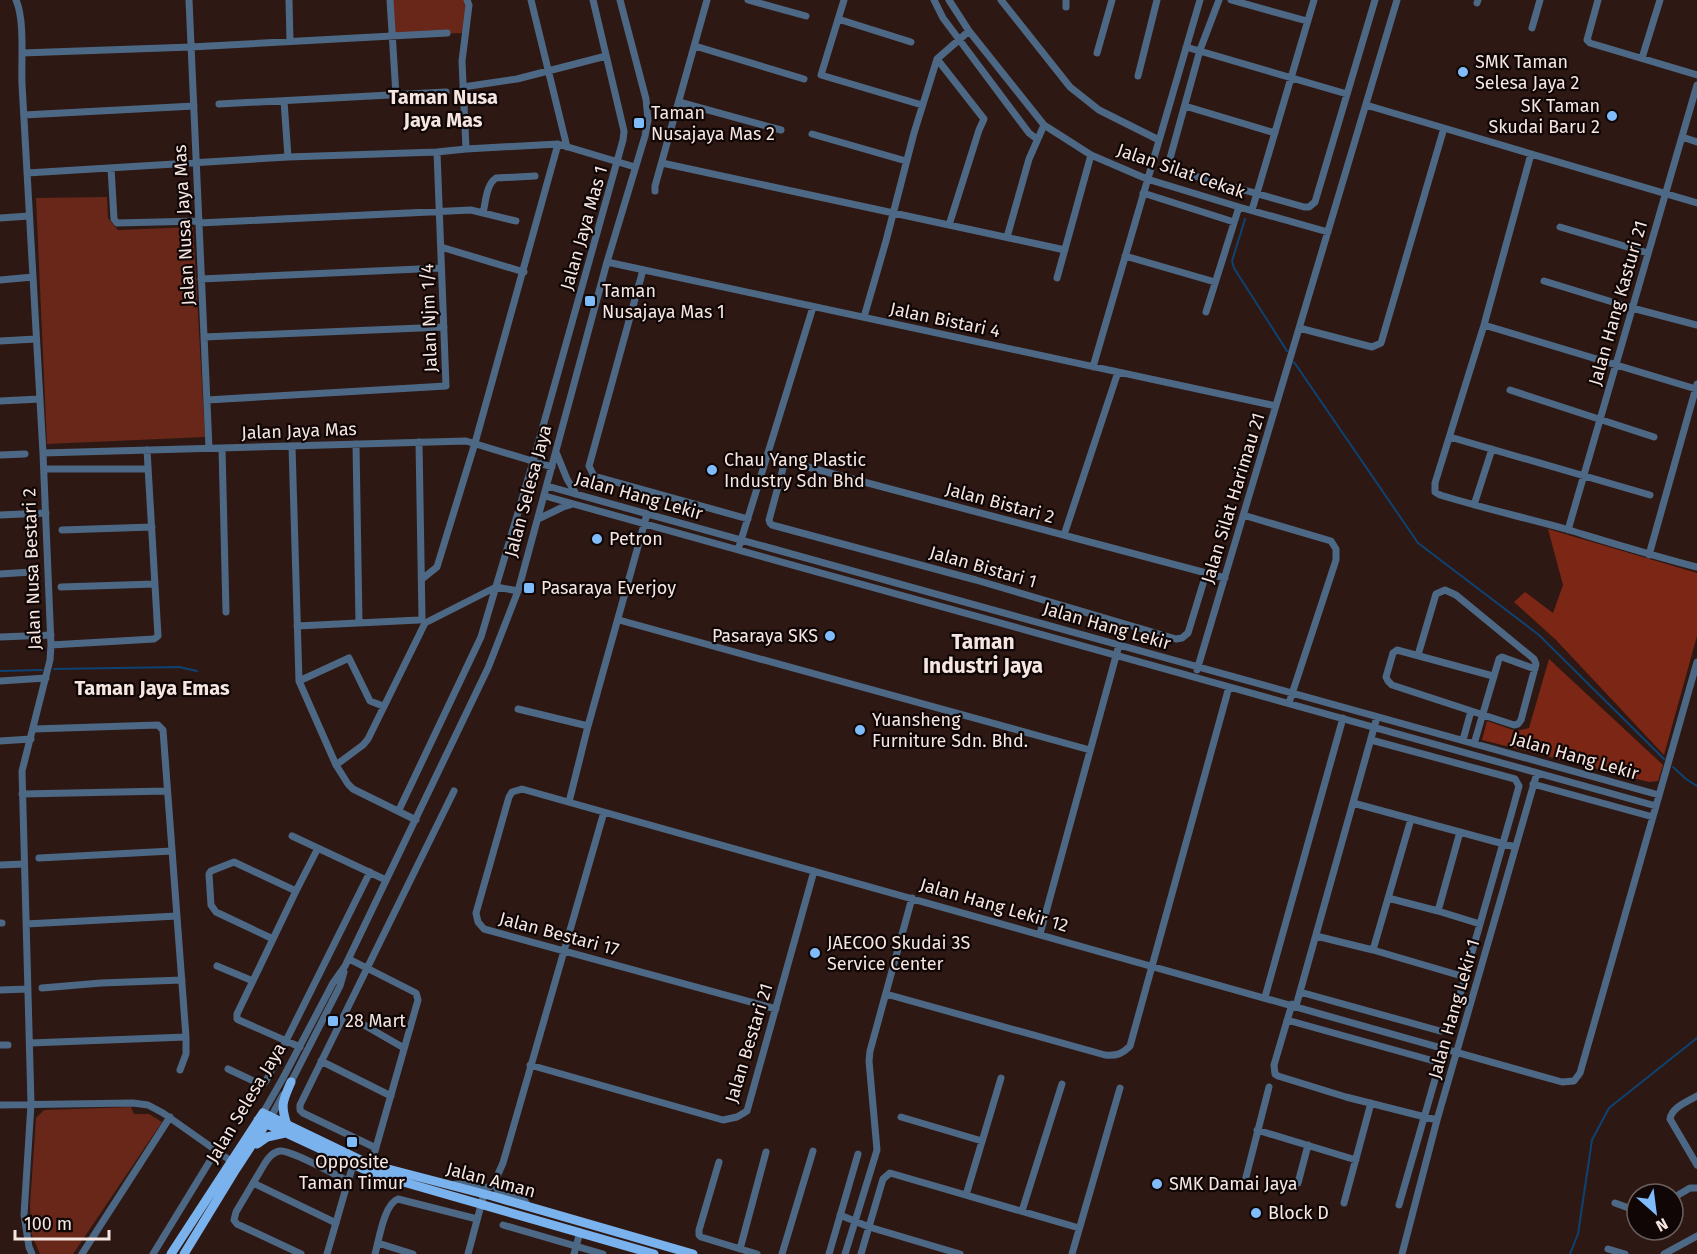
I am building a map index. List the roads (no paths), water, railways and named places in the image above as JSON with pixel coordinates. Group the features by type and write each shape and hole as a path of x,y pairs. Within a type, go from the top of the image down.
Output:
{"main road":[{"path":"286,1129 282,1104 291,1082"},
{"path":"265,1118 286,1129"},
{"name":"Jalan Selesa Jaya","path":"171,1254 265,1118"},
{"path":"233,1165 261,1140 286,1129"},
{"name":"Jalan Aman","path":"286,1129 371,1165 449,1185 580,1232 654,1254"},
{"name":"Jalan Aman","path":"286,1129 353,1166 372,1173 483,1199 528,1206 693,1254"},
{"name":"Jalan Selesa Jaya","path":"184,1254 233,1165"}],"street":[{"name":"Jalan Nusa Bestari 2","path":"16,0 19,7 22,53 51,635 50,660 22,771 32,1104 24,1215 27,1239 32,1254"},
{"name":"Jalan Nusa Jaya Mas","path":"189,0 209,448"},
{"path":"289,0 290,41"},
{"path":"390,0 396,95"},
{"path":"466,149 462,61 469,4 467,0"},
{"path":"531,0 567,147"},
{"name":"Jalan Jaya Mas 1","path":"399,810 481,637 617,163 624,131 593,0"},
{"name":"Jalan Selesa Jaya","path":"265,1118 333,983 349,959 416,820 488,668 518,591 648,120 646,99 620,0"},
{"path":"655,191 707,0"},
{"path":"748,0 806,16"},
{"path":"844,0 821,75 922,105"},
{"path":"934,0 943,18 959,40 1029,133 1037,139"},
{"name":"Jalan Silat Cekak","path":"1000,0 1070,87 1099,110 1159,140"},
{"path":"1096,53 1112,0"},
{"path":"1138,76 1157,0"},
{"path":"1093,367 1200,0"},
{"path":"1219,0 1200,50 1169,162 1170,166 1173,170 1304,207 1309,207 1315,202 1375,0"},
{"path":"1231,0 1307,21"},
{"path":"1252,210 1314,0"},
{"name":"Jalan Silat Harimau 21","path":"1195,677 1397,0"},
{"path":"1532,28 1540,0"},
{"path":"1598,0 1587,40 1590,43 1697,75"},
{"path":"1642,58 1660,0"},
{"name":"Jalan Silat Cekak","path":"951,1 969,31 1044,125 1091,155 1147,179 1328,232"},
{"path":"838,19 911,42"},
{"path":"864,317 906,161 937,59 969,31"},
{"path":"22,53 191,47 447,33"},
{"path":"694,45 804,78"},
{"path":"1186,47 1347,94"},
{"path":"463,87 517,79 606,56"},
{"path":"937,59 984,119 950,225"},
{"name":"Jalan Hang Kasturi 21","path":"1568,530 1697,85"},
{"path":"219,104 446,92"},
{"path":"284,101 288,158"},
{"path":"679,102 781,130"},
{"path":"1366,105 1697,203"},
{"path":"24,115 194,106"},
{"path":"1185,106 1275,133"},
{"path":"1007,237 1029,159 1044,125"},
{"path":"1299,328 1372,347 1381,343 1444,128"},
{"path":"812,134 906,161"},
{"path":"1682,137 1697,142"},
{"path":"27,173 558,144 635,167"},
{"path":"422,579 437,567 524,272 558,144"},
{"name":"Jalan Njm 1/4","path":"207,400 446,386 437,152"},
{"path":"1532,154 1484,325 1435,483 1435,492 1697,567"},
{"path":"1057,278 1091,155"},
{"path":"662,163 1065,250"},
{"path":"111,168 114,219 117,223 199,222 471,210 516,222"},
{"path":"483,213 492,180 536,176"},
{"path":"1143,193 1234,222"},
{"path":"1206,312 1239,207"},
{"path":"0,218 29,216"},
{"path":"1560,227 1648,253"},
{"path":"441,247 524,272"},
{"path":"1125,256 1215,282"},
{"name":"Jalan Bistari 4","path":"608,262 1276,406"},
{"path":"201,279 441,268"},
{"path":"643,270 589,466 590,470 594,476 748,519"},
{"path":"0,280 33,277"},
{"path":"1544,281 1697,325"},
{"path":"738,550 813,307"},
{"path":"1484,325 1696,387 1649,555"},
{"path":"204,337 444,327"},
{"path":"0,340 36,339"},
{"path":"1064,535 1118,372"},
{"path":"1510,390 1654,437"},
{"path":"0,401 40,399"},
{"path":"1449,437 1650,495"},
{"name":"Jalan Jaya Mas","path":"43,453 466,441 552,467"},
{"path":"297,626 419,620 422,618 419,442"},
{"path":"356,444 359,623"},
{"path":"292,446 299,681 336,765 350,787 416,820"},
{"path":"222,448 226,612"},
{"path":"1474,505 1492,449"},
{"path":"51,645 154,639 158,636 147,450"},
{"path":"556,452 576,494"},
{"path":"0,455 25,454"},
{"name":"Jalan Bistari 2","path":"768,454 785,461 1224,578"},
{"name":"Jalan Bistari 1","path":"785,461 769,520 772,525 976,580 1176,639 1188,633 1206,574"},
{"path":"44,469 148,469"},
{"name":"Jalan Hang Lekir","path":"547,486 1659,795"},
{"name":"Jalan Hang Lekir","path":"544,496 1656,806"},
{"path":"538,519 573,504"},
{"path":"0,516 45,513"},
{"path":"570,802 588,726 647,514"},
{"path":"1243,515 1331,541 1336,549 1336,560 1288,703"},
{"path":"62,530 152,527"},
{"path":"0,574 32,572"},
{"path":"61,587 155,584"},
{"path":"336,765 365,743 425,623 496,587 518,591"},
{"path":"1418,655 1436,594 1445,590 1456,595 1534,659 1536,664 1521,720 1514,725 1392,685 1388,681 1386,677 1397,650 1493,676"},
{"path":"619,620 1090,750"},
{"path":"0,637 51,635"},
{"path":"1040,934 1119,645"},
{"path":"1474,744 1497,663 1502,657 1534,669"},
{"path":"299,681 349,658 370,701 383,706"},
{"path":"1533,784 1653,817 1697,662"},
{"path":"0,681 46,678"},
{"path":"886,994 1105,1055 1116,1056 1130,1046 1229,687"},
{"path":"518,709 588,726"},
{"path":"1463,740 1471,711"},
{"path":"1377,717 1300,992 1287,1020 1274,1065 1275,1074 1437,1120"},
{"path":"1265,997 1343,718"},
{"path":"33,729 158,725 163,730 186,1037 186,1054 180,1070"},
{"path":"0,741 31,739"},
{"path":"1300,992 1440,1031 1446,1030 1451,1026 1503,844 1519,786 1515,779 1371,740"},
{"path":"1479,756 1483,746"},
{"name":"Jalan Hang Lekir 1","path":"1401,1254 1437,1120 1537,773"},
{"path":"1595,789 1599,778"},
{"name":"Jalan Hang Lekir 12","path":"522,789 1562,1082 1574,1081 1580,1073 1653,817"},
{"name":"Jalan Bestari 17","path":"522,789 512,792 509,797 476,913 478,922 484,929 776,1009"},
{"path":"22,794 167,791"},
{"path":"375,1148 303,1113 300,1105 454,791"},
{"path":"1353,803 1515,847"},
{"path":"449,1185 461,1182 490,1187 503,1163 604,812"},
{"path":"1373,950 1411,819"},
{"path":"1438,911 1460,832"},
{"path":"292,836 386,880"},
{"path":"300,1047 237,1019 237,1014 318,848"},
{"path":"39,858 172,851"},
{"path":"273,939 213,909 209,874 211,871 234,862 296,891"},
{"path":"0,865 24,864"},
{"name":"Jalan Bestari 21","path":"530,1065 723,1120 737,1118 747,1111 814,871"},
{"path":"228,1069 258,1083 263,1083 287,1041 370,872"},
{"path":"845,1254 877,1150 870,1051 912,898"},
{"path":"1388,898 1480,924"},
{"path":"26,924 177,916"},
{"path":"1316,936 1465,977"},
{"path":"1473,947 1486,950"},
{"path":"349,959 416,993 418,1000 371,1165"},
{"path":"218,966 253,981"},
{"name":"Jalan Selesa Jaya","path":"265,1118 291,1082 340,986 345,966"},
{"path":"42,988 182,980"},
{"path":"0,990 28,989"},
{"path":"345,1014 404,1048"},
{"path":"1287,1020 1434,1061 1437,1064 1438,1069 1425,1118 1399,1205"},
{"path":"30,1043 186,1037"},
{"path":"0,1045 8,1045"},
{"path":"321,1061 391,1096"},
{"path":"966,1195 1001,1078"},
{"path":"1022,1211 1062,1084"},
{"path":"1245,1181 1269,1087"},
{"path":"1072,1254 1120,1088"},
{"path":"1697,1096 1677,1108 1671,1114 1670,1119 1697,1165"},
{"path":"0,1105 133,1103 148,1105 170,1118 233,1165"},
{"path":"1344,1203 1371,1103"},
{"path":"902,1117 982,1141"},
{"path":"82,1254 170,1118"},
{"path":"1257,1130 1356,1160"},
{"path":"1298,1183 1308,1145"},
{"path":"153,1254 216,1151"},
{"path":"301,1254 237,1224 234,1220 236,1212 269,1157 282,1151 288,1152 348,1181"},
{"path":"782,1254 813,1151"},
{"path":"740,1249 766,1152"},
{"path":"829,1254 858,1154"},
{"path":"719,1162 699,1235 701,1238 757,1254"},
{"path":"327,1254 353,1166"},
{"path":"861,1254 883,1179 890,1173 1079,1228"},
{"path":"253,1183 336,1223"},
{"path":"494,1183 498,1191 523,1198 528,1206"},
{"path":"375,1254 387,1211 398,1199 477,1219"},
{"path":"468,1254 483,1199"},
{"path":"1615,1203 1625,1207"},
{"path":"840,1215 869,1227 960,1254"},
{"path":"503,1225 575,1250 603,1254"},
{"path":"575,1250 580,1232"},
{"path":"1664,1254 1697,1236"},
{"path":"378,1243 413,1254"},
{"path":"1608,1249 1625,1254"}],"waterway":[{"path":"1245,219 1232,261 1234,268 1287,351"},
{"path":"1294,362 1418,543 1539,635 1664,759"},
{"path":"54,669 179,667 197,671"},
{"path":"0,671 42,670"},
{"path":"1673,767 1697,786"},
{"path":"1570,1254 1578,1234 1592,1140 1609,1108 1697,1038"}],"place":[{"name":"SMK Taman Selesa Jaya 2","path":"1463,72"},
{"name":"SK Taman Skudai Baru 2","path":"1612,116"},
{"name":"Taman Nusajaya Mas 2","path":"639,123"},
{"name":"Taman Nusajaya Mas 1","path":"590,301"},
{"name":"Chau Yang Plastic Industry Sdn Bhd","path":"712,470"},
{"name":"Petron","path":"597,539"},
{"name":"Pasaraya Everjoy","path":"529,588"},
{"name":"Pasaraya SKS","path":"830,636"},
{"name":"Yuansheng Furniture Sdn. Bhd.","path":"860,730"},
{"name":"JAECOO Skudai 3S Service Center","path":"815,953"},
{"name":"28 Mart","path":"333,1021"},
{"name":"Opposite Taman Timur","path":"352,1142"},
{"name":"SMK Damai Jaya","path":"1157,1184"},
{"name":"Block D","path":"1256,1213"}],"district":[{"name":"Taman Nusa Jaya Mas","path":"443,108"},
{"name":"Taman Industri Jaya","path":"983,654"},
{"name":"Taman Jaya Emas","path":"152,688"}]}
